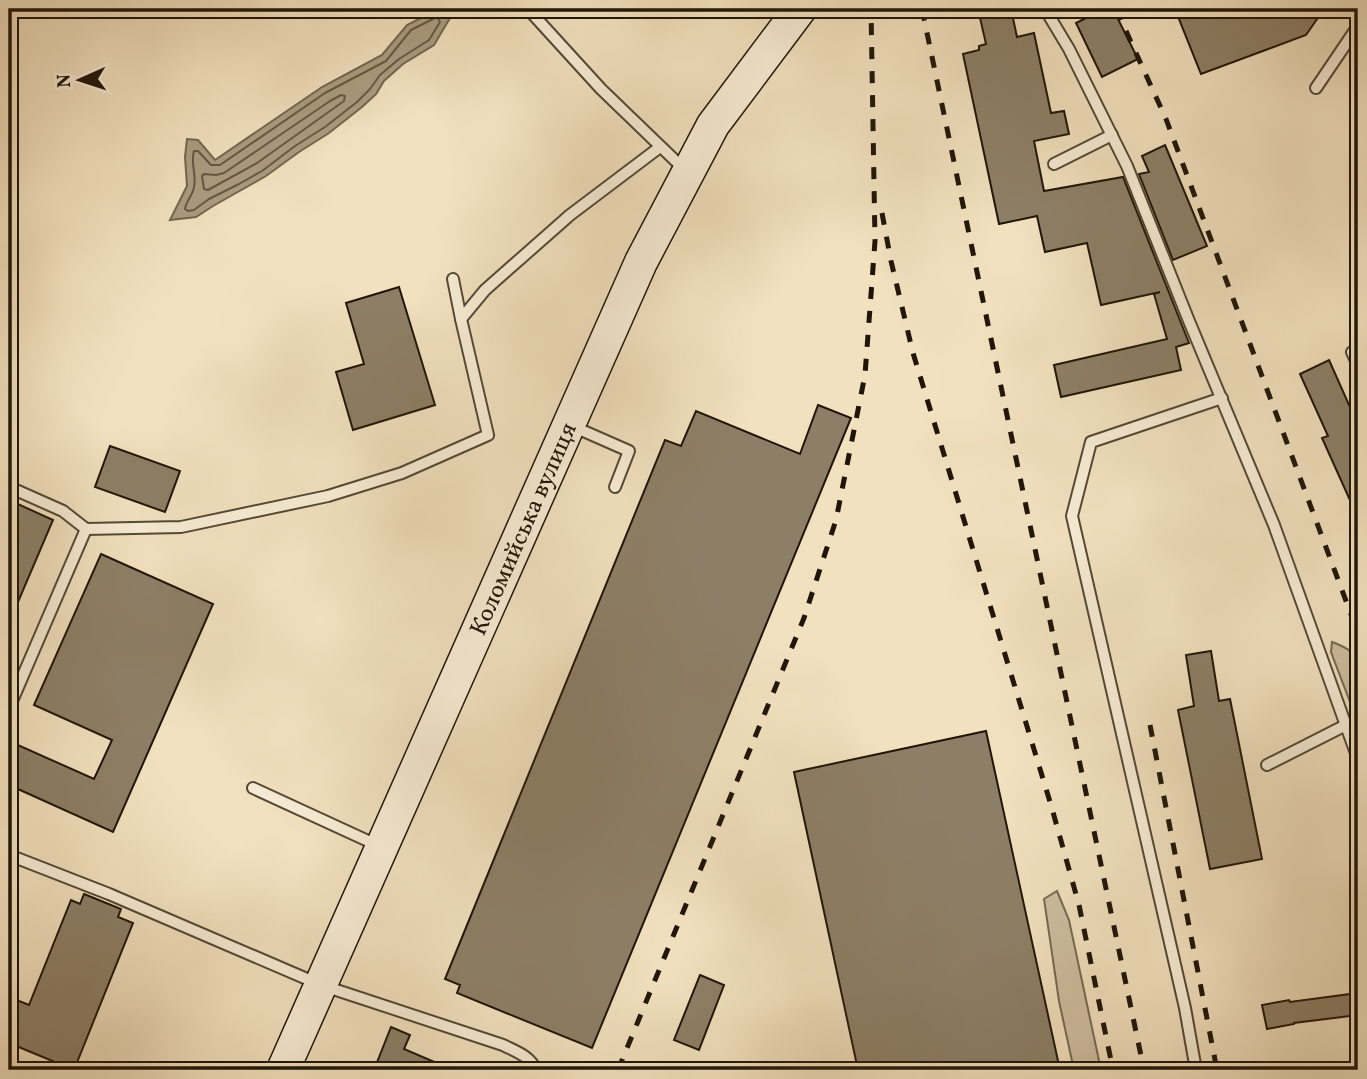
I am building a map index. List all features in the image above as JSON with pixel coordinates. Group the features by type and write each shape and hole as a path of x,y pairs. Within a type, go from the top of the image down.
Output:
{"street":[{"name":"Коломийська вулиця","path":"283,1070 642,262 713,125 800,9"}],"lane":[{"path":"528,9 601,89 688,173"},
{"path":"1045,9 1069,49 1133,179 1274,525 1358,759"},
{"path":"1315,88 1358,26"},
{"path":"1055,164 1112,135"},
{"path":"461,319 485,290 561,224 660,146"},
{"path":"9,487 63,511 86,529 181,527 328,496 402,473 488,435 453,279"},
{"path":"1352,352 1358,365"},
{"path":"1196,1070 1185,1008 1072,516 1091,442 1222,398"},
{"path":"569,425 629,451 615,487"},
{"path":"9,708 86,529"},
{"path":"1267,765 1346,725"},
{"path":"253,788 382,848"},
{"path":"9,855 109,894 321,985 503,1045 527,1056 536,1070"}],"shaded area":[{"path":"1332,642 1351,652 1358,662 1358,723 1331,652"},
{"path":"1057,891 1069,920 1101,1070 1074,1070 1059,1001 1044,899"}],"water":[{"path":"434,9 462,9 450,18 434,45 403,64 362,107 266,176 196,217 170,220 187,186 187,139 198,140 215,160 322,87 382,55 407,25"}],"building":[{"path":"978,9 1011,9 1017,37 1034,33 1051,113 1064,111 1069,134 1034,141 1044,191 1123,177 1189,343 1176,347 1181,370 1061,397 1054,365 1167,339 1154,294 1160,292 1101,305 1087,243 1045,252 1037,216 999,224 963,54 979,50 979,46 986,44"},
{"path":"1104,9 1113,9 1138,59 1102,77 1076,23"},
{"path":"1175,9 1324,9 1306,35 1201,74"},
{"path":"1165,145 1207,246 1173,260 1139,174 1149,172 1142,156"},
{"path":"399,287 435,405 353,430 336,372 364,364 346,303"},
{"path":"1329,360 1358,425 1358,518 1322,438 1328,436 1300,374"},
{"path":"818,405 851,418 592,1048 457,993 460,985 445,979 665,440 681,446 696,411 800,454"},
{"path":"110,446 180,471 165,512 95,487"},
{"path":"9,500 53,520 9,623"},
{"path":"101,554 213,604 113,832 9,785 9,741 94,779 112,740 34,705"},
{"path":"1211,651 1219,701 1230,699 1262,859 1210,869 1178,710 1194,706 1186,655"},
{"path":"986,731 1060,1070 858,1070 794,772"},
{"path":"84,894 121,909 118,917 133,923 74,1070 9,1043 9,997 29,1005 71,900 80,904"},
{"path":"700,975 724,985 699,1050 674,1040"},
{"path":"1358,993 1358,1015 1267,1029 1262,1005"},
{"path":"391,1027 410,1035 404,1049 453,1070 374,1070"}],"railway":[{"path":"618,1070 804,618 836,520 865,375 875,241 871,9"},
{"path":"922,9 1144,1070"},
{"path":"1116,9 1166,119 1358,633"},
{"path":"882,213 913,353 1079,905 1113,1070"},
{"path":"1150,725 1217,1070"}]}
